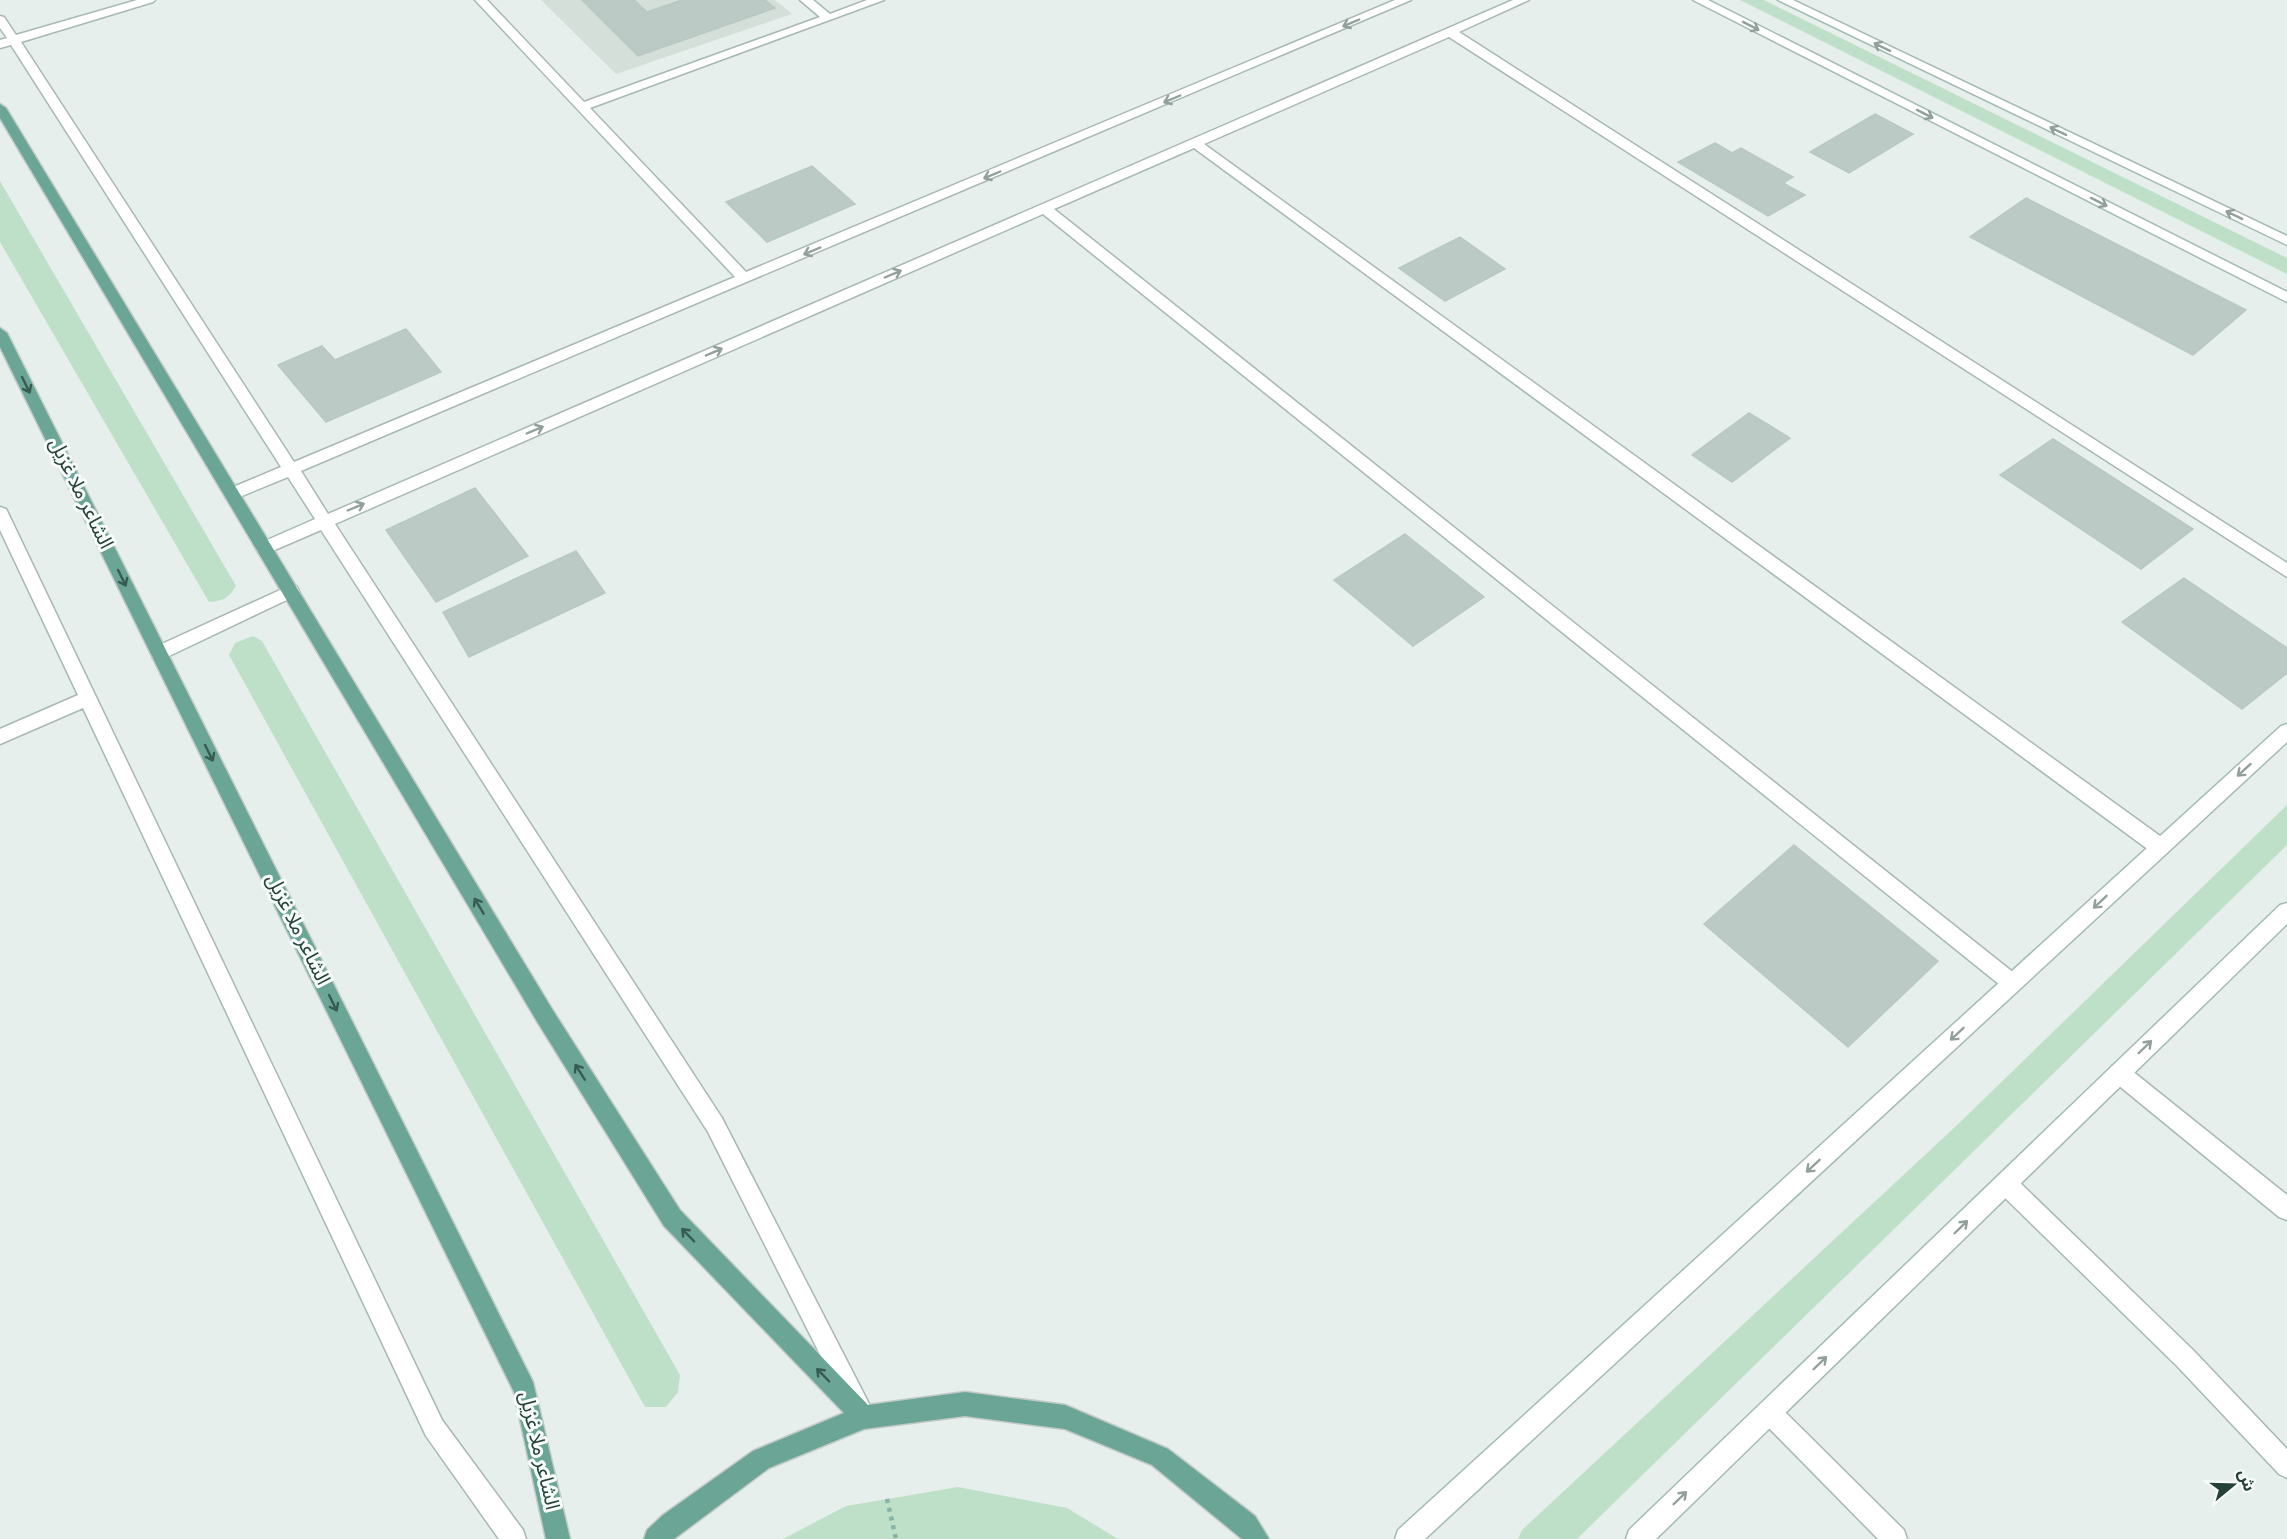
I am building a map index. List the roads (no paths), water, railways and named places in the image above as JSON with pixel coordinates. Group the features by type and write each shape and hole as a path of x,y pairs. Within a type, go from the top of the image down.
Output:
{"main road":[{"path":"0,108 539,1006 672,1218 864,1417"},
{"name":"الشاعر ملا غزيل","path":"0,333 525,1390 558,1539"},
{"path":"656,1539 664,1530 761,1460 864,1417 965,1404 1065,1417 1160,1457 1246,1525 1257,1539"}],"street":[{"path":"7,42 149,0"},
{"path":"481,0 745,279"},
{"path":"806,0 828,18"},
{"path":"582,107 878,0"},
{"path":"232,494 1405,0"},
{"path":"264,548 1523,0"},
{"path":"1699,0 2287,298"},
{"path":"1784,0 2287,241"},
{"path":"0,19 7,42 326,521 715,1125 864,1417"},
{"path":"1450,32 2287,571"},
{"path":"1195,142 2160,847"},
{"path":"1044,208 2013,983"},
{"path":"0,513 434,1428 514,1539"},
{"path":"159,652 291,591"},
{"path":"0,737 88,698"},
{"path":"1407,1539 2287,731"},
{"path":"1638,1539 2119,1073 2284,920"},
{"path":"2119,1073 2287,1209"},
{"path":"2006,1184 2185,1358 2287,1466"},
{"path":"1769,1412 1895,1539"}]}
